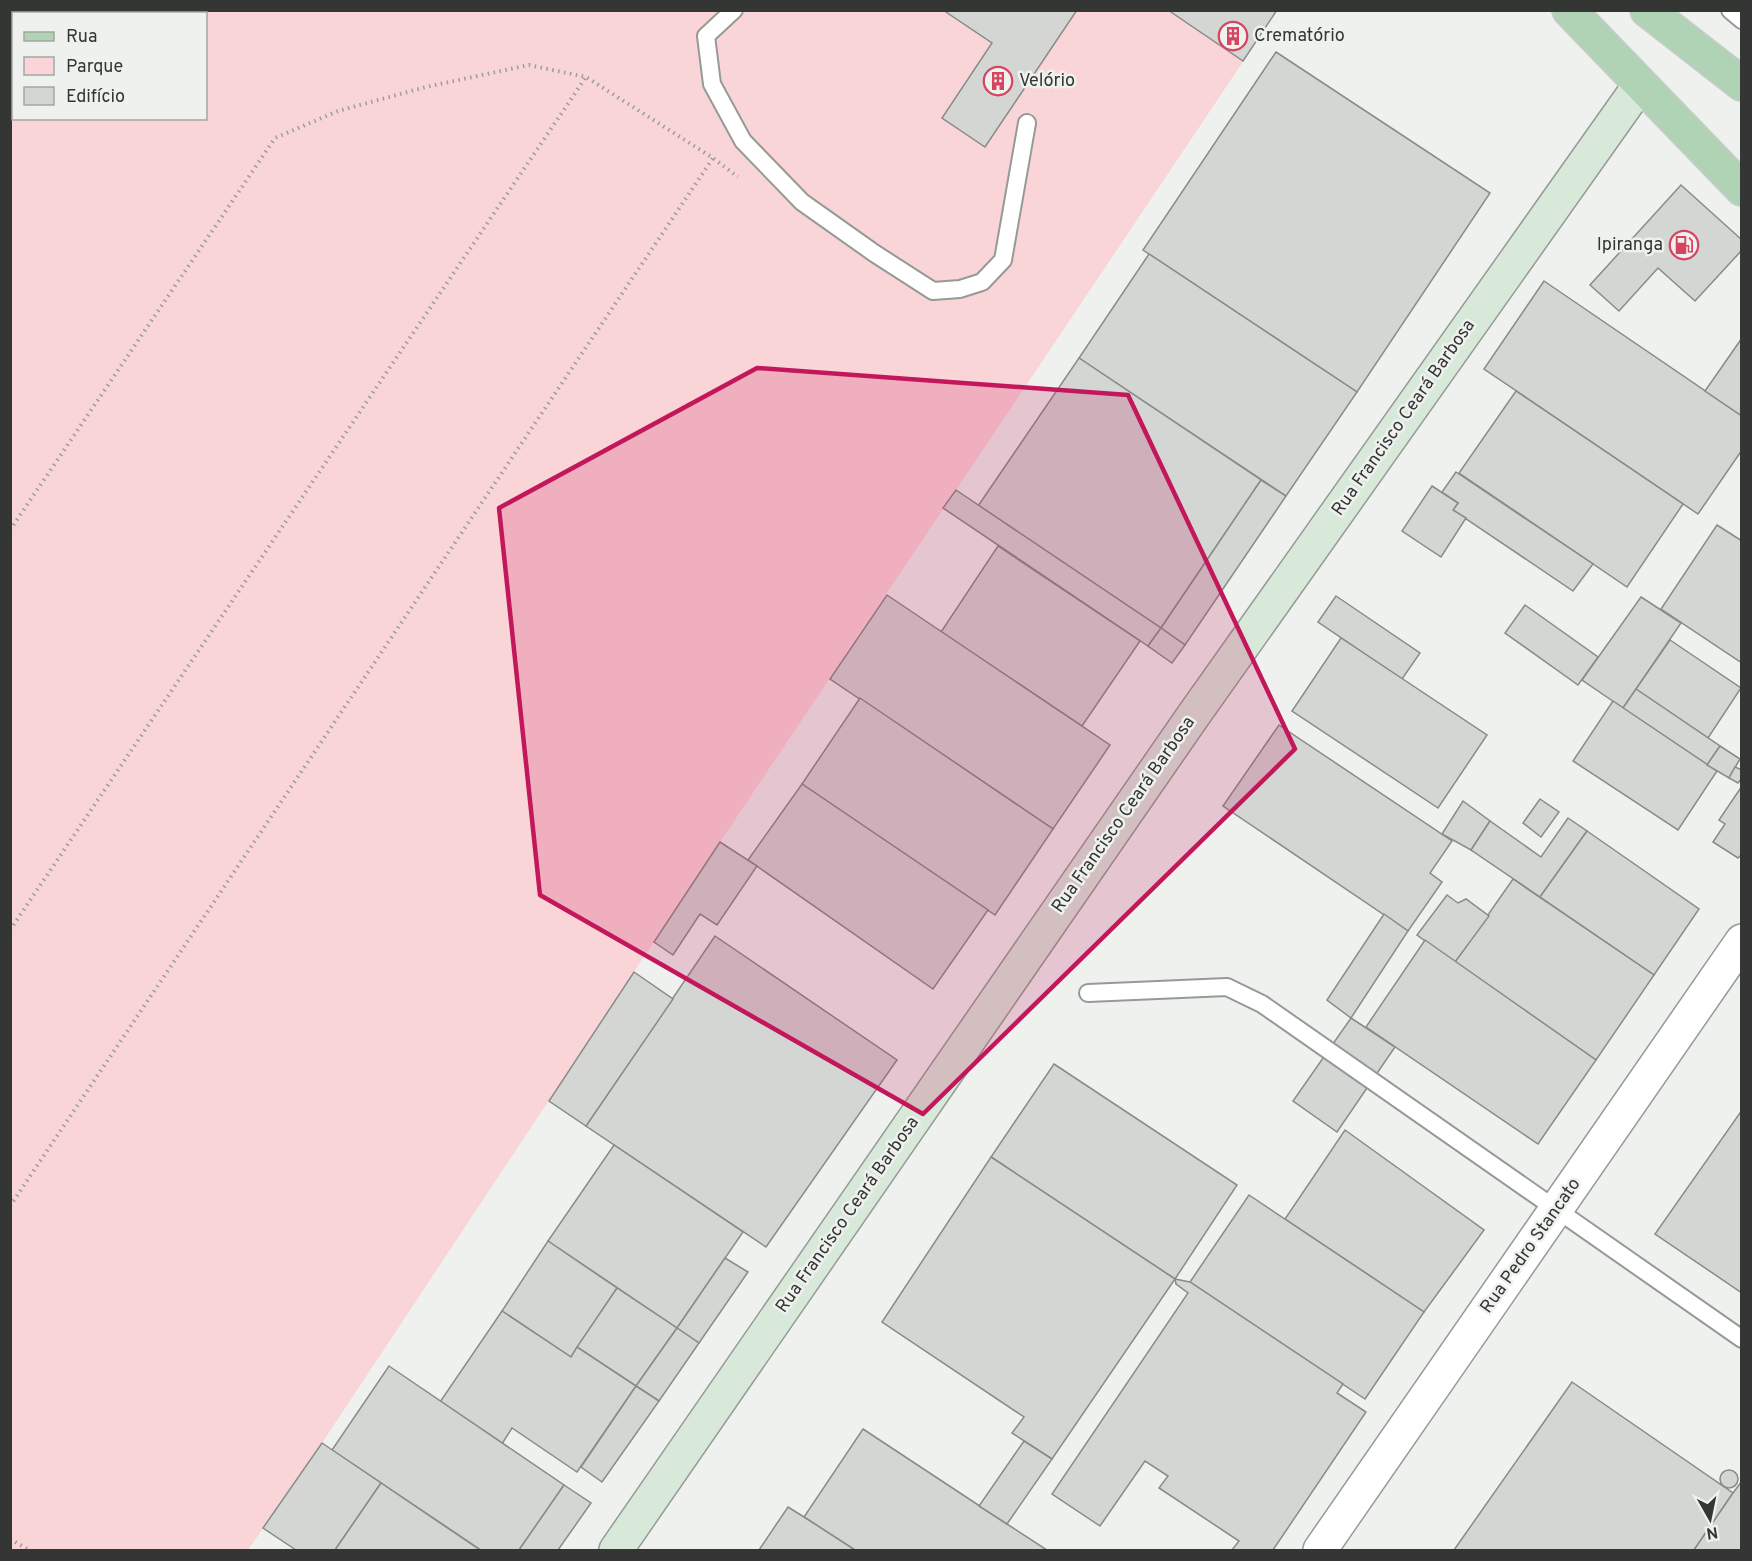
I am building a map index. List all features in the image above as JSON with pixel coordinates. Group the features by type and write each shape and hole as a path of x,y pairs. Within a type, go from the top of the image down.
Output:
{"main road":[{"path":"1569,10 1742,189"},
{"path":"1647,10 1742,84"}],"street":[{"name":"Rua Francisco Ceará Barbosa","path":"616,1551 1193,716 1640,85"},
{"name":"Rua Pedro Stancato","path":"1320,1551 1742,942"}],"lane":[{"path":"734,10 706,36 712,84 743,141 802,202 933,291 960,289 982,282 1003,260 1027,123"},
{"path":"1730,10 1742,20"},
{"path":"1088,993 1227,987 1262,1004 1742,1339"}],"path":[{"path":"10,530 275,138 338,111 426,87 529,65 586,77 713,158 740,178"},
{"path":"10,930 586,77"},
{"path":"10,1206 713,158"},
{"path":"10,1539 29,1551"}],"highlighted area":[{"path":"757,368 1128,395 1295,749 923,1114 540,895 499,508"}],"green space":[{"path":"11,11 1277,11 720,842 322,1443 248,1550 11,1550"}],"building":[{"name":"Velório","path":"943,10 1077,10 985,147 942,118 992,43"},
{"name":"Crematório","path":"1168,10 1277,10 1243,61"},
{"path":"1276,52 1490,193 1357,392 1143,250"},
{"name":"Ipiranga","path":"1681,185 1742,240 1742,250 1695,301 1658,268 1619,311 1590,285"},
{"path":"1149,254 1357,392 1286,496 1079,358"},
{"path":"1544,281 1742,416 1742,450 1698,514 1484,369"},
{"path":"1742,338 1742,416 1705,391"},
{"path":"1079,358 1261,480 1161,628 978,506"},
{"path":"1516,391 1683,504 1627,587 1459,473"},
{"path":"1456,472 1593,564 1573,591 1453,510 1458,503 1442,492"},
{"path":"1261,480 1286,496 1185,645 1161,628"},
{"path":"1432,486 1458,503 1453,510 1466,518 1441,557 1402,531"},
{"path":"956,490 1161,628 1148,646 943,508"},
{"path":"1717,525 1742,541 1742,663 1661,609"},
{"path":"998,546 1140,641 1082,726 941,632"},
{"path":"887,595 1110,745 1053,829 830,679"},
{"path":"1336,596 1420,653 1402,679 1318,622"},
{"path":"1641,597 1681,623 1623,708 1582,680"},
{"path":"1525,605 1598,657 1578,685 1505,633"},
{"path":"1161,628 1185,645 1172,663 1148,646"},
{"path":"1341,638 1487,735 1438,808 1292,711"},
{"path":"1670,640 1741,688 1708,738 1636,689"},
{"path":"1636,689 1720,746 1707,765 1623,708"},
{"path":"860,698 1053,829 995,915 802,784"},
{"path":"1613,701 1717,771 1678,830 1573,761"},
{"path":"1279,725 1452,841 1430,873 1442,882 1408,931 1223,806"},
{"path":"1720,746 1740,759 1729,778 1707,765"},
{"path":"1735,767 1742,770 1742,778 1738,783 1729,778"},
{"path":"802,784 988,910 933,989 748,860"},
{"path":"1742,786 1742,854 1738,858 1713,842 1725,824 1719,820"},
{"path":"1540,799 1559,812 1541,837 1523,823"},
{"path":"1463,801 1490,821 1471,850 1442,834"},
{"path":"1568,818 1587,831 1540,897 1471,850 1490,821 1541,857"},
{"path":"1587,831 1699,909 1654,975 1540,897"},
{"path":"720,842 757,866 717,925 700,914 673,955 654,942"},
{"path":"1513,879 1654,975 1596,1060 1455,962"},
{"path":"1447,895 1458,903 1466,899 1489,916 1455,962 1417,935"},
{"path":"1384,914 1408,931 1351,1018 1327,1000"},
{"path":"715,936 897,1060 766,1247 586,1126"},
{"path":"1425,940 1596,1060 1538,1144 1366,1027"},
{"path":"634,972 673,999 586,1126 549,1101"},
{"path":"1351,1018 1395,1047 1337,1132 1293,1101"},
{"path":"1054,1064 1237,1185 1175,1279 991,1157"},
{"path":"1742,1110 1742,1293 1655,1234"},
{"path":"1345,1130 1484,1230 1424,1312 1285,1219"},
{"path":"614,1145 743,1232 677,1328 548,1241"},
{"path":"991,1157 1175,1279 1052,1459 1012,1433 1024,1417 882,1322"},
{"path":"1249,1195 1424,1312 1365,1399 1190,1282"},
{"path":"548,1241 617,1288 571,1357 502,1311"},
{"path":"725,1258 748,1272 699,1343 677,1328"},
{"path":"1175,1279 1190,1282 1343,1384 1337,1393 1366,1412 1273,1550 1232,1550 1239,1541 1159,1488 1168,1476 1145,1461 1100,1526 1052,1494 1188,1293 1176,1284"},
{"path":"617,1288 677,1328 636,1386 577,1347"},
{"path":"502,1311 571,1357 577,1347 636,1386 577,1472 512,1428 502,1444 440,1402"},
{"path":"677,1328 699,1343 659,1401 636,1386"},
{"path":"389,1366 564,1485 519,1550 481,1550 332,1450"},
{"path":"1572,1382 1733,1493 1694,1550 1454,1550"},
{"path":"636,1386 659,1401 602,1482 581,1467"},
{"path":"863,1429 1047,1550 855,1550 804,1517"},
{"path":"1024,1441 1052,1459 1007,1524 979,1506"},
{"path":"322,1443 381,1483 335,1550 296,1550 263,1528"},
{"path":"1725,1470 1733,1470 1738,1475 1736,1486 1725,1488 1720,1483 1720,1475"},
{"path":"1742,1481 1742,1550 1694,1550 1733,1493"},
{"path":"381,1483 480,1550 335,1550"},
{"path":"564,1485 591,1503 558,1550 519,1550"},
{"path":"788,1507 804,1517 855,1550 759,1550"}],"place":[{"name":"Crematório","path":"1233,36"},
{"name":"Velório","path":"998,81"},
{"name":"Ipiranga","path":"1684,245"}]}
